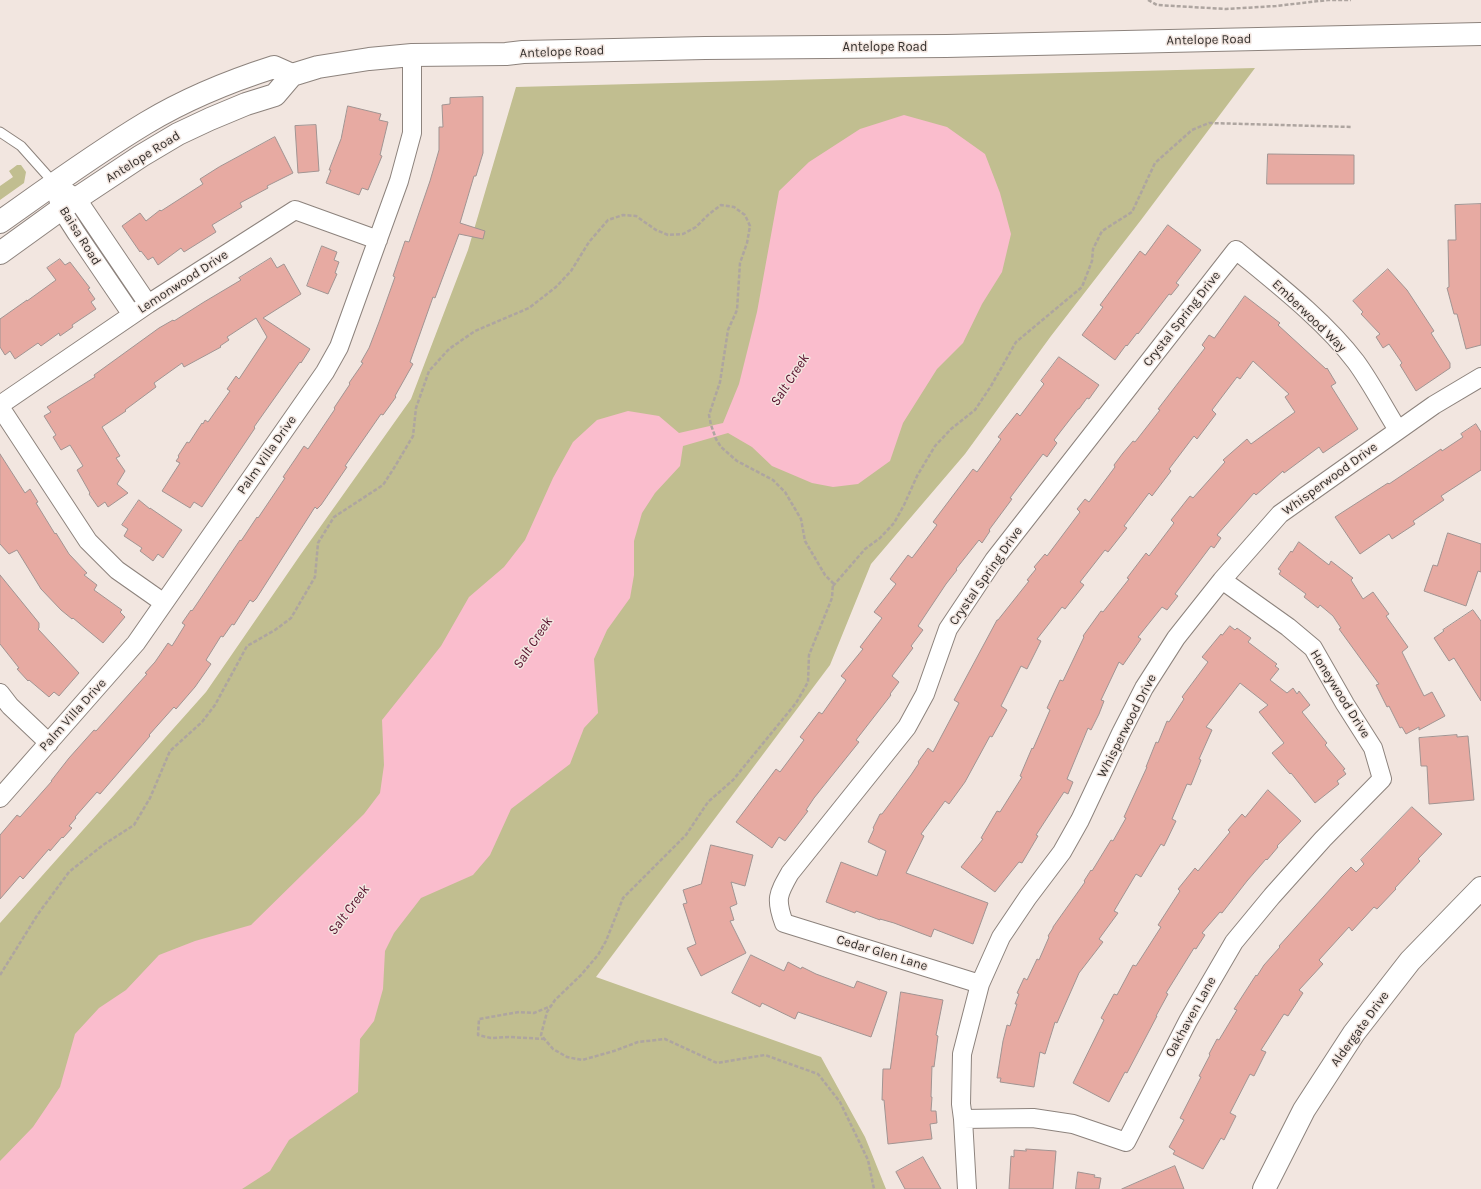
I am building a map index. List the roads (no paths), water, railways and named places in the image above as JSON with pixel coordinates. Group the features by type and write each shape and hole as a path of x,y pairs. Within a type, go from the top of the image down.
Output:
{"street":[{"name":"Antelope Road","path":"0,252 141,156 178,134 246,104 275,95 292,75 318,67 369,59 412,55 697,48 946,46 1481,34"},
{"name":"Palm Villa Drive","path":"0,798 136,643 325,372 339,347 399,182 412,133 412,55"},
{"name":"Antelope Road","path":"0,222 54,183 148,122 214,89 274,67 292,75"},
{"name":"Baisa Road","path":"54,183 148,304"},
{"name":"Baisa Road","path":"69,204 77,234 132,315"},
{"name":"Lemonwood Drive","path":"164,603 117,570 88,541 0,406 148,304 295,210 378,240"},
{"name":"Emberwood Way","path":"1236,250 1288,294 1333,336 1356,363 1398,430"},
{"name":"Crystal Spring Drive","path":"784,923 779,908 780,892 790,873 907,727 924,694 948,629 994,560 1236,250"},
{"name":"Whisperwood Drive","path":"967,1189 961,1104 962,1054 980,984 1002,938 1028,897 1062,852 1080,820 1144,688 1176,638 1222,580 1280,514 1434,405 1481,377"},
{"name":"Honeywood Drive","path":"1222,580 1288,627 1313,648 1345,704 1373,748 1382,779"},
{"path":"0,694 10,706 49,743"},
{"name":"Oakhaven Lane","path":"963,1119 1033,1118 1073,1124 1126,1142 1188,1021 1234,942 1272,896 1323,839 1382,779"},
{"name":"Aldergate Drive","path":"1264,1189 1304,1110 1354,1033 1410,961 1481,888"},
{"name":"Cedar Glen Lane","path":"784,923 980,984"}],"lane":[{"path":"0,132 21,146 54,183"}],"water":[{"name":"Salt Creek","path":"904,115 947,127 985,154 1000,193 1011,234 1002,272 982,304 963,343 937,369 903,423 890,461 858,484 833,487 812,483 772,466 752,447 728,433 683,446 680,466 655,493 642,513 634,541 634,575 630,598 607,630 594,659 598,713 584,728 570,764 511,809 490,855 473,875 421,898 394,933 385,951 383,989 374,1021 360,1039 358,1092 289,1140 270,1171 242,1189 0,1189 0,1161 33,1127 60,1087 75,1034 99,1008 126,990 159,955 195,941 251,925 364,814 380,793 384,765 382,720 441,646 469,597 504,567 525,540 553,478 573,442 597,420 628,411 659,416 679,433 723,423 739,384 757,312 779,191 809,162 860,129"}]}
